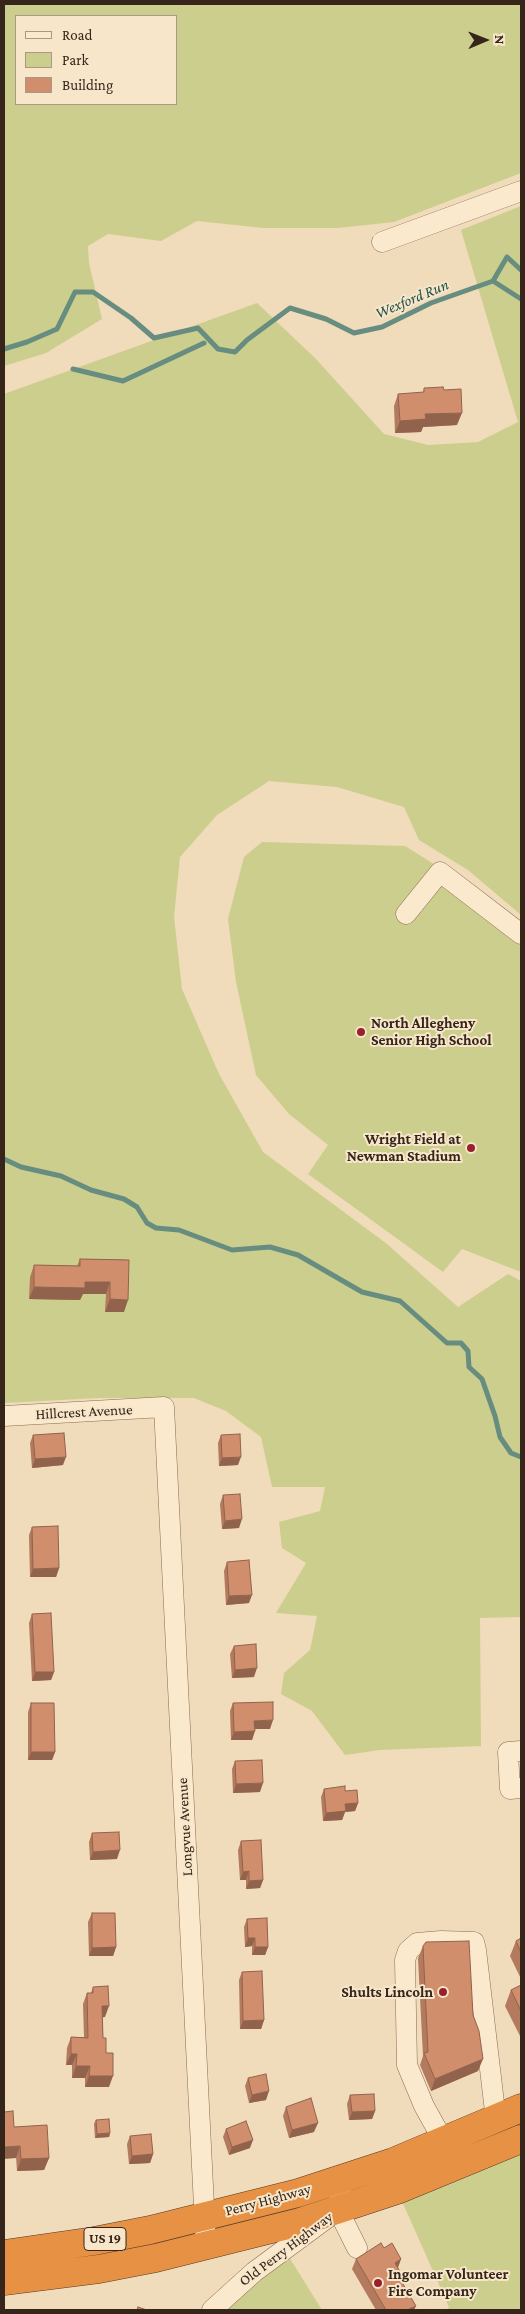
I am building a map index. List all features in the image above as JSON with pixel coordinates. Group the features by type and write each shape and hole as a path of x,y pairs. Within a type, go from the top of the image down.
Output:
{"highway":[{"name":"Perry Highway","path":"4,2254 94,2241 204,2217 342,2179 444,2142 521,2108"},
{"name":"Perry Highway","path":"4,2281 99,2269 206,2246 338,2210 454,2168 521,2140"}],"street":[{"path":"382,242 521,191"},
{"path":"406,914 440,872 521,934"},
{"name":"Hillcrest Avenue","path":"4,1416 164,1407"},
{"name":"Longvue Avenue","path":"164,1407 206,2246"},
{"path":"521,1751 508,1752 510,1789 521,1788"},
{"path":"444,2142 424,2106 407,2065 405,1960 408,1951 417,1943 441,1941 474,1942 496,2120"},
{"name":"Old Perry Highway","path":"212,2310 254,2272 338,2210 342,2179"},
{"path":"338,2210 357,2248"}],"green space":[{"path":"4,4 521,4 521,173 394,222 338,228 263,228 197,221 161,241 108,234 88,246 89,263 102,319 46,353 4,366"},
{"path":"521,206 521,915 468,870 419,840 404,807 337,787 269,781 217,815 180,857 174,917 182,989 219,1074 263,1152 387,1244 458,1307 508,1274 521,1281 521,1617 480,1618 481,1746 380,1750 345,1755 312,1711 281,1694 284,1673 310,1650 317,1616 276,1613 306,1563 282,1548 279,1522 320,1511 325,1487 272,1487 261,1437 226,1411 194,1398 99,1398 4,1403 4,394 257,303 316,359 384,434 428,445 478,442 518,422 461,230"},
{"name":"North Allegheny Senior High School","path":"262,842 405,846 480,893 521,927 521,1272 462,1249 443,1272 308,1174 328,1145 289,1114 256,1075 236,982 228,919 244,857"},
{"path":"521,2139 521,2310 446,2310 449,2307 397,2190"},
{"path":"284,2249 322,2310 212,2310"}],"building":[{"path":"443,387 444,390 461,389 462,413 425,414 426,419 400,421 398,394 424,392 424,388"},
{"path":"80,1259 129,1260 128,1300 110,1299 110,1282 85,1282 85,1288 34,1287 34,1265 80,1266"},
{"path":"64,1433 66,1457 35,1459 33,1435"},
{"path":"240,1434 241,1457 222,1458 221,1435"},
{"path":"240,1494 242,1519 225,1521 223,1495"},
{"path":"58,1526 59,1568 33,1569 32,1527"},
{"path":"249,1560 252,1595 229,1596 227,1562"},
{"path":"51,1613 54,1672 35,1672 32,1614"},
{"path":"256,1644 257,1668 235,1670 234,1646"},
{"path":"273,1702 273,1720 254,1721 255,1731 234,1732 233,1703"},
{"path":"31,1703 54,1703 55,1752 31,1752"},
{"path":"262,1760 263,1783 236,1784 235,1761"},
{"path":"345,1786 345,1791 357,1790 358,1803 345,1804 346,1811 326,1813 324,1789"},
{"path":"119,1832 120,1850 93,1852 92,1833"},
{"path":"261,1840 263,1880 249,1881 249,1871 243,1872 241,1841"},
{"path":"92,1913 115,1913 116,1947 92,1948"},
{"path":"267,1918 268,1947 255,1947 255,1938 248,1938 247,1919"},
{"path":"521,1938 521,1952 516,1941"},
{"name":"Shults Lincoln","path":"469,1941 473,2015 479,2031 483,2059 435,2079 424,2053 428,2052 423,1946 426,1942"},
{"path":"262,1971 264,2020 243,2021 242,1972"},
{"path":"521,1985 521,2011 511,1990"},
{"path":"108,1986 109,2006 102,2006 103,2038 106,2038 106,2053 113,2053 113,2076 89,2076 90,2066 76,2066 77,2054 71,2054 71,2037 88,2038 87,1993 93,1993 93,1987"},
{"path":"266,2074 269,2091 252,2095 248,2078"},
{"path":"374,2094 375,2111 352,2112 350,2095"},
{"path":"311,2098 318,2123 292,2130 286,2107"},
{"path":"13,2111 14,2127 47,2125 49,2158 21,2159 20,2146 4,2147 4,2112"},
{"path":"109,2119 110,2133 97,2134 96,2120"},
{"path":"246,2121 253,2140 232,2147 226,2129"},
{"path":"151,2134 153,2154 132,2156 130,2136"},
{"path":"381,2243 384,2248 392,2243 401,2259 395,2263 406,2282 403,2284 416,2306 407,2310 386,2310 356,2259"}],"waterway":[{"name":"Wexford Run","path":"4,349 27,342 57,329 75,292 93,292 131,318 154,338 198,328 218,349 235,352 247,340 290,308 326,319 354,333 382,327 431,303 493,281 507,257 521,270"},
{"path":"493,281 521,299"},
{"path":"73,369 123,381 204,343"},
{"path":"4,1159 21,1167 61,1176 91,1190 124,1199 137,1207 147,1223 156,1228 179,1230 232,1250 270,1247 298,1255 362,1292 400,1301 447,1343 461,1343 468,1351 469,1367 482,1379 500,1437 511,1453 521,1457"}],"place":[{"name":"North Allegheny Senior High School","path":"361,1032"},
{"name":"Wright Field at Newman Stadium","path":"471,1148"},
{"name":"Shults Lincoln","path":"443,1992"},
{"name":"Ingomar Volunteer Fire Company","path":"378,2283"}]}
